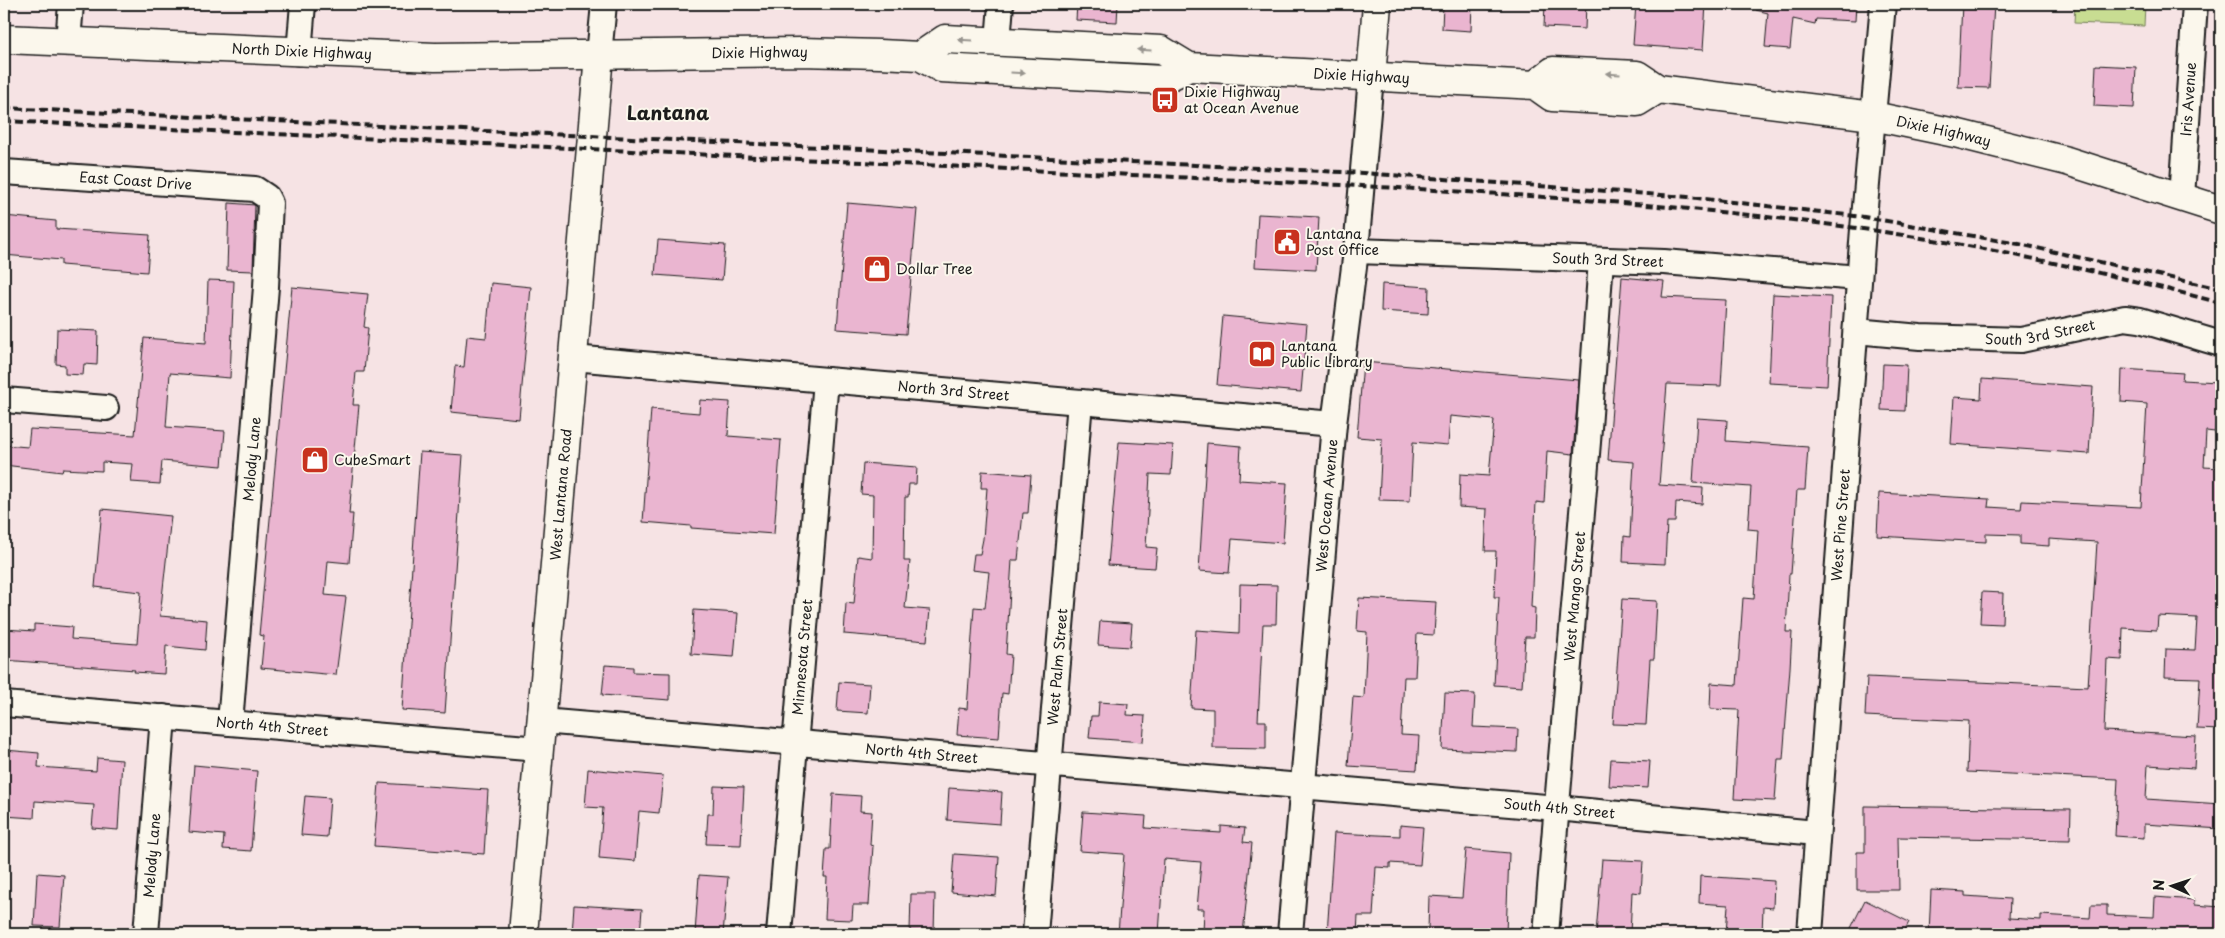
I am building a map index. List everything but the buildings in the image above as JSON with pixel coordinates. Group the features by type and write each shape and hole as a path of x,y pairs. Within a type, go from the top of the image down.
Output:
{"main road":[{"path":"1371,77 1377,4"},
{"name":"North Dixie Highway","path":"4,39 299,53 435,57 599,55"},
{"name":"Dixie Highway","path":"920,56 945,39 1161,50 1189,66 1535,85 1552,97 1637,102 1658,89 1874,116 2028,151 2221,210"},
{"name":"Dixie Highway","path":"599,55 801,52 920,56 941,68 1162,80 1189,66"},
{"name":"West Lantana Road","path":"523,934 599,55"}],"street":[{"path":"68,42 71,4"},
{"path":"299,53 303,4"},
{"path":"599,55 604,4"},
{"path":"998,42 1001,4"},
{"name":"West Pine Street","path":"1810,934 1816,833 1859,278 1883,4"},
{"name":"Iris Avenue","path":"2182,197 2195,4"},
{"name":"West Ocean Avenue","path":"1290,934 1334,424 1356,251 1371,77"},
{"name":"East Coast Drive","path":"4,172 255,189 267,197"},
{"name":"Melody Lane","path":"230,723 266,287 270,203 267,197"},
{"name":"South 3rd Street","path":"1356,251 1664,262 1859,278"},
{"name":"West Mango Street","path":"1546,934 1588,442 1601,260"},
{"name":"South 3rd Street","path":"1856,331 1920,337 2021,340 2125,318 2140,320 2221,344"},
{"name":"North 3rd Street","path":"573,358 1334,424"},
{"name":"Minnesota Street","path":"779,934 826,380"},
{"path":"4,400 106,408"},
{"name":"West Palm Street","path":"1035,934 1080,402"},
{"name":"North 4th Street","path":"4,704 539,749"},
{"name":"Melody Lane","path":"146,934 163,717"},
{"name":"North 4th Street","path":"542,721 1303,786"},
{"name":"South 4th Street","path":"1303,786 1816,833"}],"green space":[{"path":"2075,4 2145,4 2144,26 2074,23"}],"railway":[{"path":"4,108 1363,173 1688,197 1864,217 2019,244 2221,289"},
{"path":"4,121 1342,185 1603,201 1733,213 1863,229 1953,243 2133,281 2221,303"}],"place":[{"name":"Dixie Highway at Ocean Avenue","path":"1165,100"},
{"name":"Lantana Post Office","path":"1287,242"},
{"name":"Dollar Tree","path":"877,269"},
{"name":"Lantana Public Library","path":"1262,354"},
{"name":"CubeSmart","path":"315,460"}],"district":[{"name":"Lantana","path":"668,113"}]}
